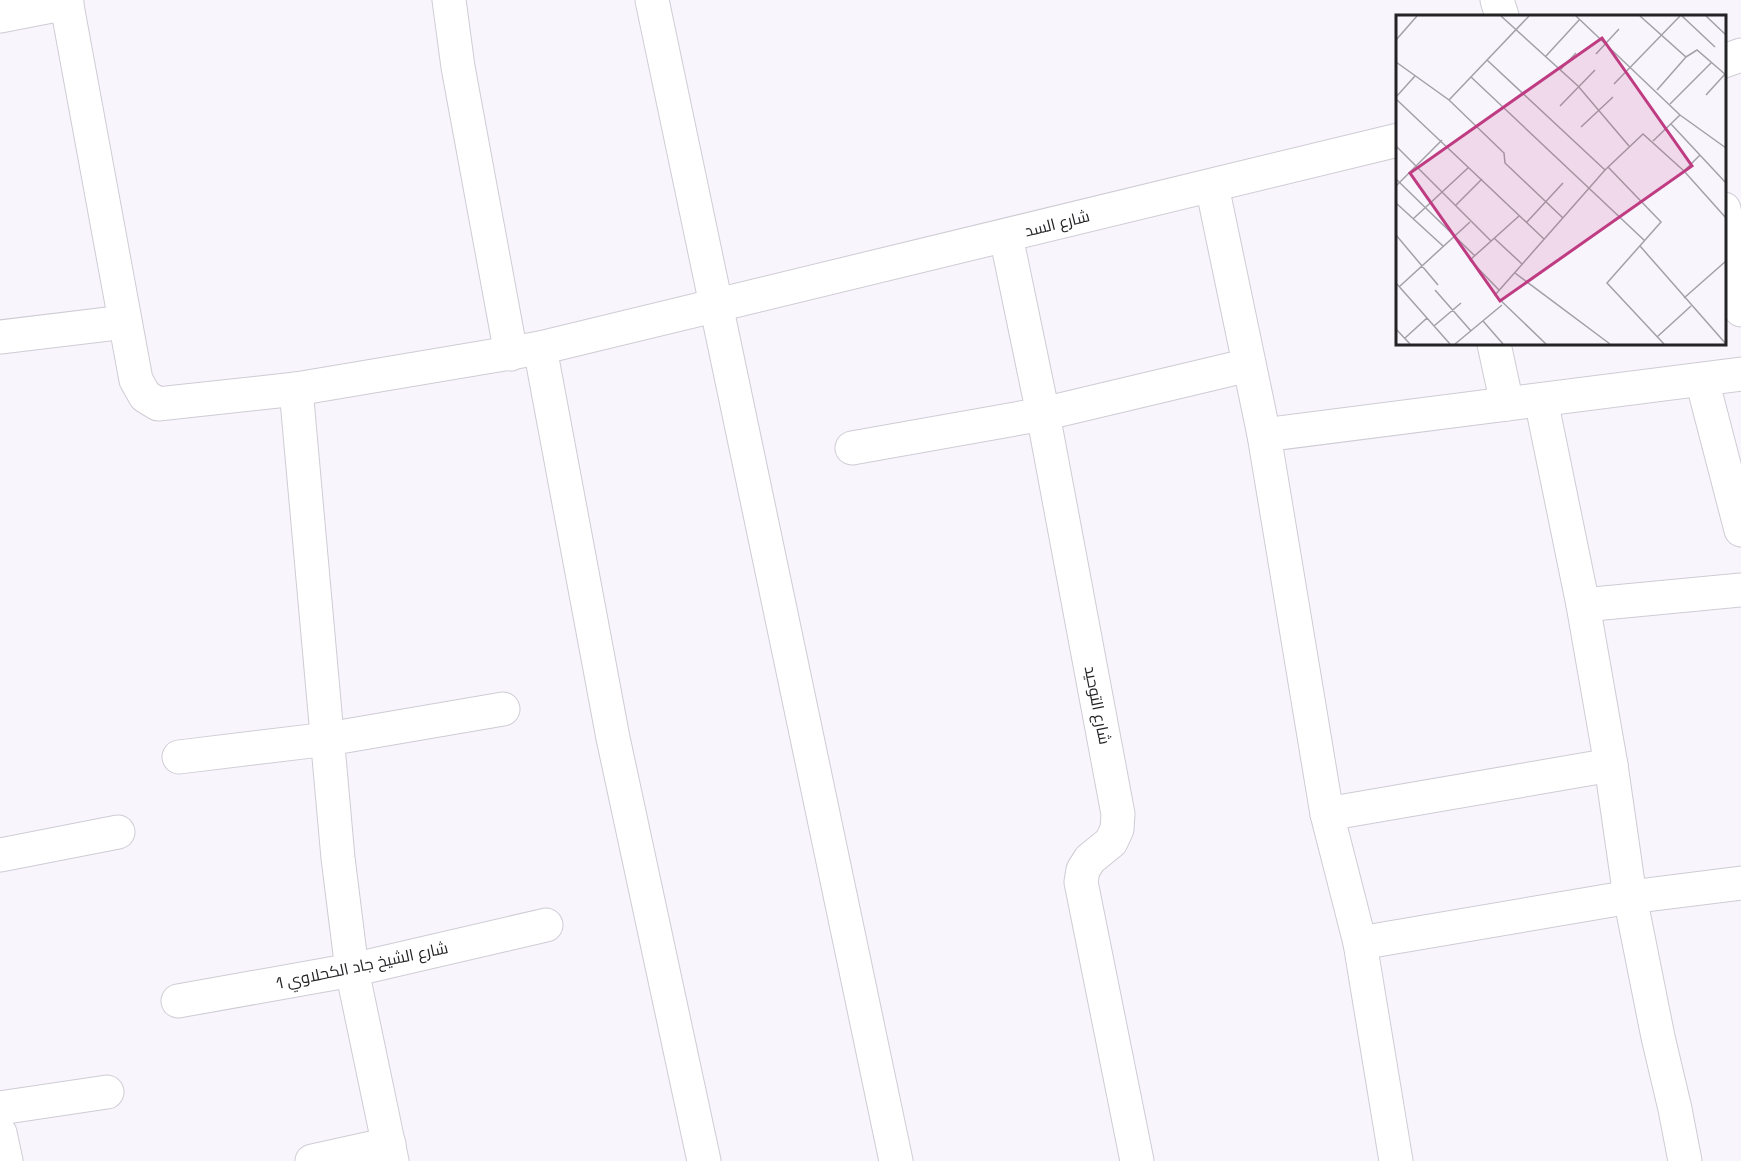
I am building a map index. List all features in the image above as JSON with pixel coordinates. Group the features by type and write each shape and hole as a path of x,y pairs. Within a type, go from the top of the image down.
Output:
{"street":[{"path":"449,0 458,67 526,351 613,738 704,1161"},
{"path":"652,0 896,1161"},
{"path":"1497,0 1502,15"},
{"path":"0,16 67,2 125,322 0,337"},
{"path":"1726,61 1741,54"},
{"name":"شارع السد","path":"125,322 136,380 145,396 158,404 296,389 526,351 1396,140"},
{"path":"1212,186 1264,435 1327,814 1360,943 1396,1161"},
{"path":"1726,215 1741,310"},
{"name":"شارع التوحيد","path":"1006,236 1043,414 1118,814 1118,829 1111,842 1090,859 1083,870 1081,882 1137,1161"},
{"path":"1494,345 1507,404"},
{"path":"852,448 1043,414 1249,365"},
{"path":"1264,435 1741,374"},
{"path":"1702,380 1741,530"},
{"path":"296,389 338,858 352,970 391,1153 312,1161"},
{"path":"1541,400 1583,605 1611,765 1630,897 1684,1161"},
{"path":"1583,605 1741,590"},
{"path":"179,757 328,739 503,710"},
{"path":"1327,814 1611,765"},
{"path":"0,855 118,832"},
{"path":"1360,943 1630,897 1741,883"},
{"name":"شارع الشيخ جاد الكحلاوي 1","path":"178,1001 352,970 546,925"},
{"path":"0,1108 107,1092"},
{"path":"0,1133 6,1161"}]}
